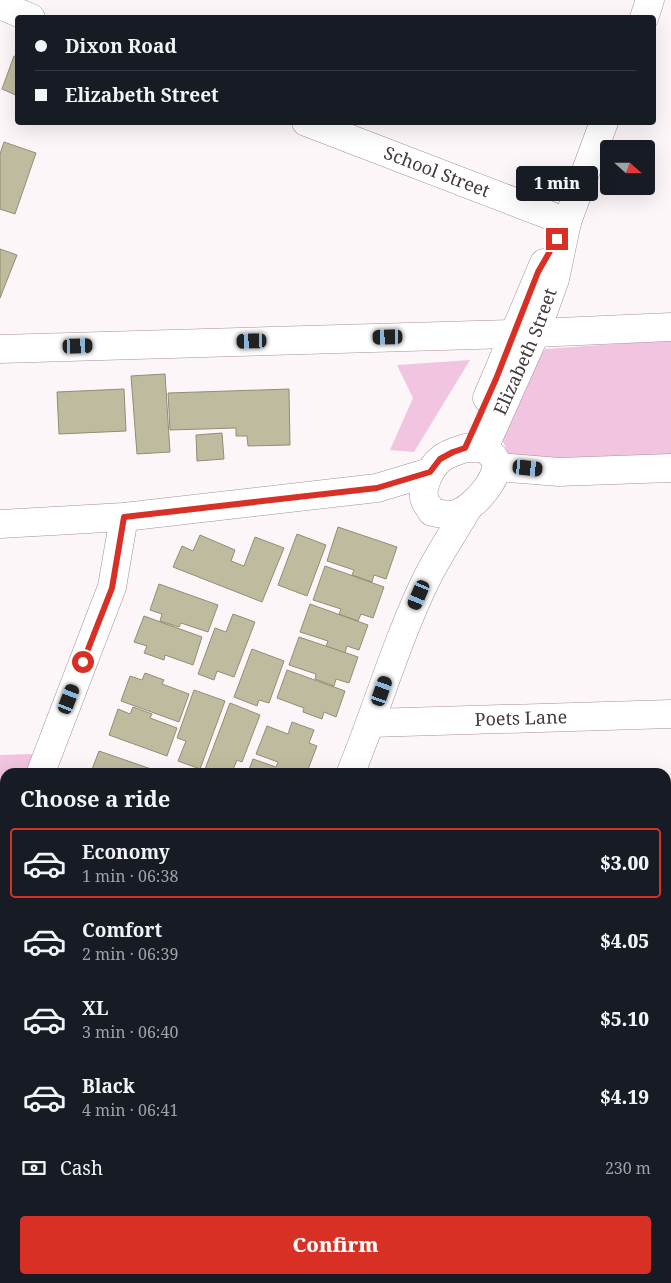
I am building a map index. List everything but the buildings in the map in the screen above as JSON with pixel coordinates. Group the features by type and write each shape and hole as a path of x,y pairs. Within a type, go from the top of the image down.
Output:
{"street":[{"path":"645,15 650,0"},
{"path":"0,6 23,15"},
{"name":"School Street","path":"314,125 566,222"},
{"name":"Elizabeth Street","path":"483,462 525,333 538,272 566,222 603,125"},
{"path":"0,349 671,327"},
{"path":"426,580 433,544 425,486 430,472 440,459 453,452 483,462 504,487 533,482 559,472 671,468"},
{"path":"353,768 371,723 399,643 426,580 468,508 483,462"},
{"path":"0,524 124,517 377,488 430,472"},
{"path":"377,488 428,506 443,514 456,514 468,508"},
{"path":"43,768 112,588 124,517"},
{"name":"Poets Lane","path":"371,723 671,714"}],"shaded area":[{"path":"671,340 671,457 511,464 501,435 532,366 545,349"},
{"path":"470,360 414,452 390,450 413,398 397,365"},
{"path":"0,755 47,755 42,768 0,768"}],"route":[{"path":"83,662 112,588 124,517 377,488 430,472 440,459 465,448 472,428 496,379 538,272 557,239"}]}
